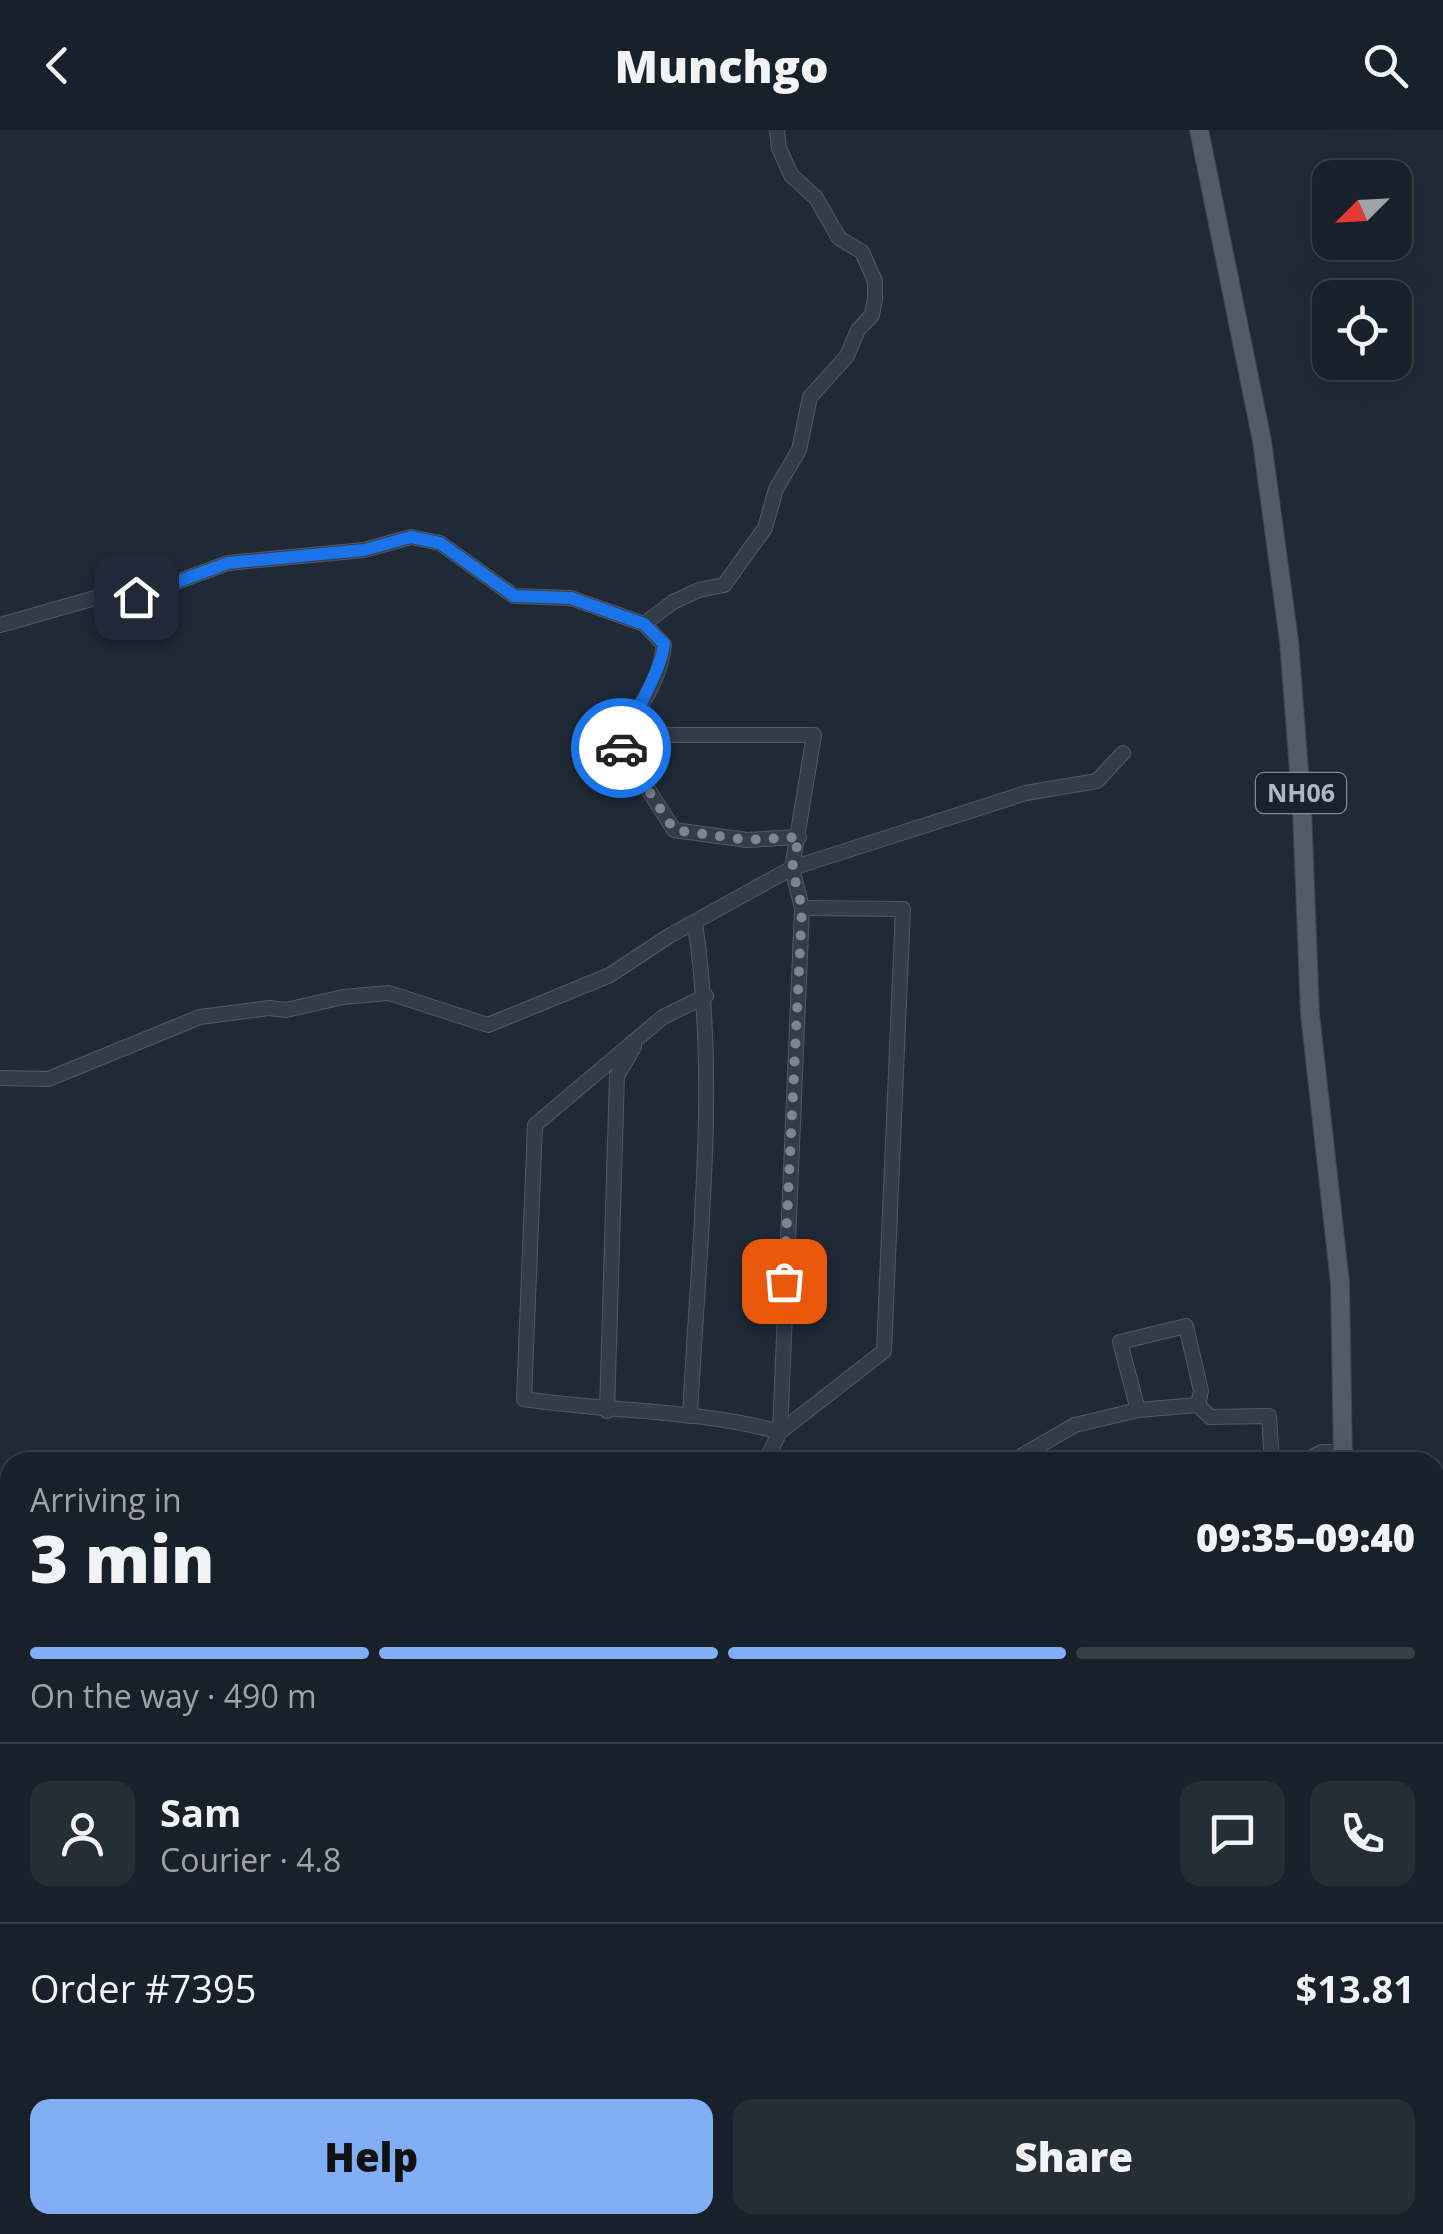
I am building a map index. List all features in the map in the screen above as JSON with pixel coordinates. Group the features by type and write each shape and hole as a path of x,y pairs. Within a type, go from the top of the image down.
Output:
{"main road":[{"name":"NH06","path":"1199,130 1262,441 1289,641 1302,810 1310,1014 1340,1283 1344,1452"}],"street":[{"path":"644,624 673,602 724,585 756,546 776,490 799,450 810,397 847,356 858,330 872,314 875,281 862,252 838,238 816,198 791,175 779,148 777,130"},
{"path":"0,624 95,598 136,597 228,563 364,550 411,537 440,543 514,596 571,598 644,624 664,644 662,664 639,714 619,744 674,830 747,840 799,837"},
{"path":"623,735 814,735 792,868 802,908 780,1432 770,1452"},
{"path":"0,1078 48,1079 200,1017 268,1008 286,1010 389,992 488,1025 610,976 792,868 1026,793 1097,781 1123,753"},
{"path":"780,1432 884,1351 897,1080 903,910 802,908"},
{"path":"690,1416 708,1072 706,996 695,923"},
{"path":"706,996 663,1017 535,1126 524,1399 607,1411 727,1417 780,1432"},
{"path":"607,1411 617,1076 639,1038"},
{"path":"1138,1410 1120,1342 1186,1326 1201,1391 1198,1406"},
{"path":"1029,1452 1076,1425 1138,1410 1198,1406 1210,1418 1269,1416 1271,1452"}],"way so far":[{"path":"621,748 674,830 747,840 799,837 792,868 802,908 784,1281"}],"route":[{"path":"136,597 228,563 364,550 411,537 440,543 471,569 514,596 571,598 644,624 664,644 662,664 639,714 623,735 621,748"}]}
